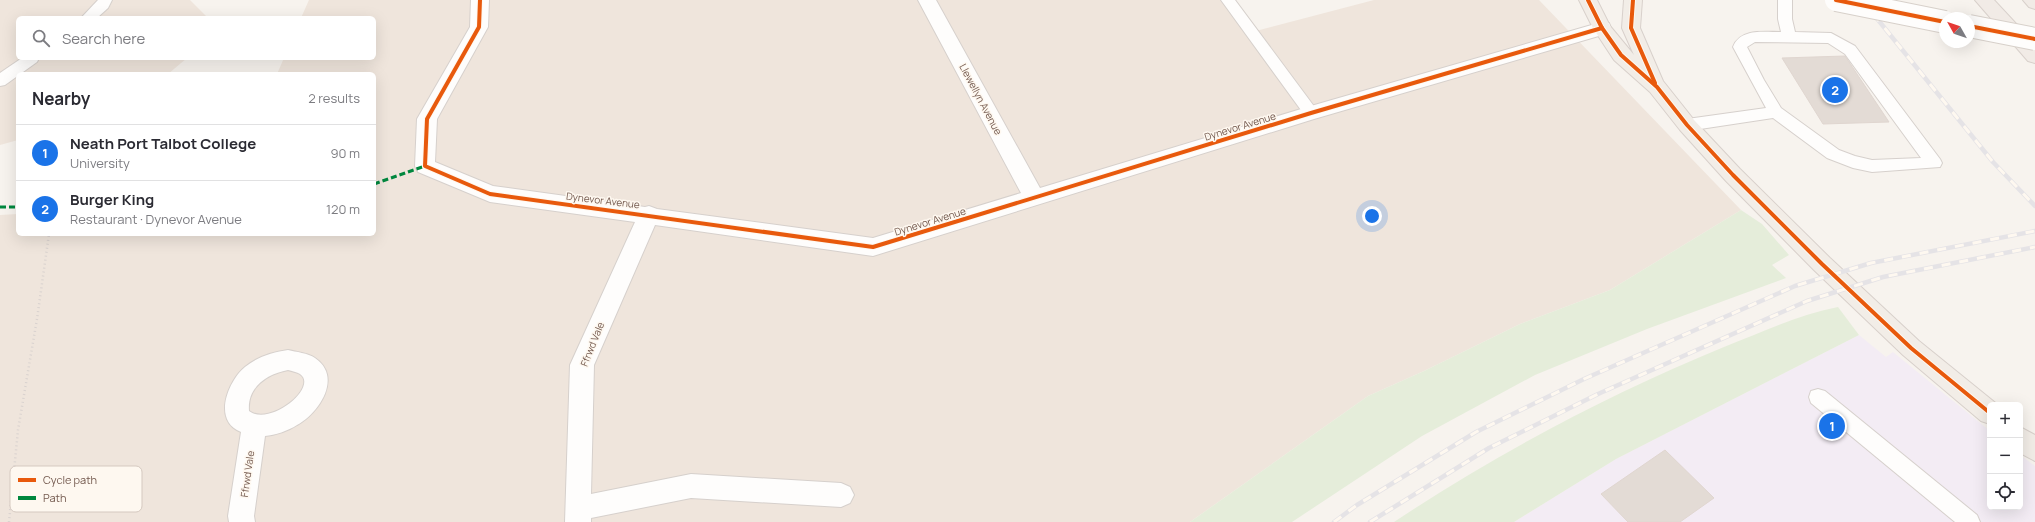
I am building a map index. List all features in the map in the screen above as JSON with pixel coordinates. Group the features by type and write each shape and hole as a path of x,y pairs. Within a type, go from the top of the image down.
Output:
{"highway":[{"path":"1984,0 2035,56"},
{"path":"2032,0 2035,4"}],"main road":[{"path":"1588,0 1602,28 1621,55 1657,87 1687,125 1733,175 1822,264 1910,348 1987,411"},
{"path":"1633,0 1631,28 1657,87"},
{"path":"2023,440 2035,450"}],"street":[{"name":"Dynevor Avenue","path":"480,0 480,27 428,118 425,166 490,194 649,214 873,247 1311,113 1602,28"},
{"name":"Llewellyn Avenue","path":"928,0 1034,197"},
{"path":"1836,0 1939,21"},
{"path":"1975,27 2035,39"},
{"name":"Ffrwd Vale","path":"649,214 582,365 578,515 691,486 841,495"},
{"name":"Ffrwd Vale","path":"242,522 241,516 254,426"}],"lane":[{"path":"90,16 104,5 105,0"},
{"path":"1228,0 1311,113"},
{"path":"1785,0 1785,19 1789,37"},
{"path":"1753,37 1789,37 1831,38 1850,50 1934,163 1872,166 1853,162 1833,154 1776,112 1756,81 1740,47 1742,42 1753,37"},
{"path":"0,81 29,60"},
{"path":"1687,125 1776,112"},
{"path":"1818,397 1970,522"}],"path":[{"path":"14,466 18,430 38,319 49,236"},
{"path":"9,522 10,512"}],"shaded area":[{"path":"0,0 190,0 206,16 16,16 16,60 185,60 170,72 16,72 16,141 0,145"},
{"path":"309,0 1221,0 1248,33 1374,0 1539,0 1741,210 1610,290 1520,324 1424,371 1368,396 1190,522 0,522 0,215 16,214 16,236 376,236 376,72 278,72 283,60 376,60 376,16 302,16"},
{"path":"1859,335 1886,357 1893,352 1987,429 1987,510 2023,510 2023,457 2035,466 2035,522 1514,522 1616,459"}],"green space":[{"path":"1741,210 1762,224 1789,255 1772,265 1786,278 1647,329 1535,375 1422,436 1292,522 1190,522 1368,396 1424,371 1520,324 1610,290"},
{"path":"1838,307 1859,335 1616,459 1514,522 1394,522 1473,472 1555,426 1639,384 1681,365 1794,319"}],"building":[{"path":"1845,56 1889,122 1823,124 1782,58"},
{"path":"1665,450 1714,498 1680,522 1628,522 1601,494"}],"railway":[{"path":"1862,0 1993,162 2035,206"},
{"path":"1334,522 1357,505 1476,432 1584,379 1795,286 1871,263 2035,231"},
{"path":"1370,522 1489,448 1598,394 1807,301 1883,277 2035,247"}],"marked path":[{"path":"376,183 425,166"},
{"path":"0,207 16,207"}],"cycle path":[{"path":"480,0 479,27 427,119 425,166 490,194 873,247 1311,113 1602,28"},
{"path":"1588,0 1602,28 1621,55 1657,87 1687,125 1733,175 1822,264 1911,348 1987,411"},
{"path":"1633,0 1631,28 1655,83"},
{"path":"1836,0 1939,21"},
{"path":"1975,27 2035,39"}],"place":[{"name":"Burger King","path":"1835,90"},
{"name":"Neath Port Talbot College","path":"1832,426"}]}
